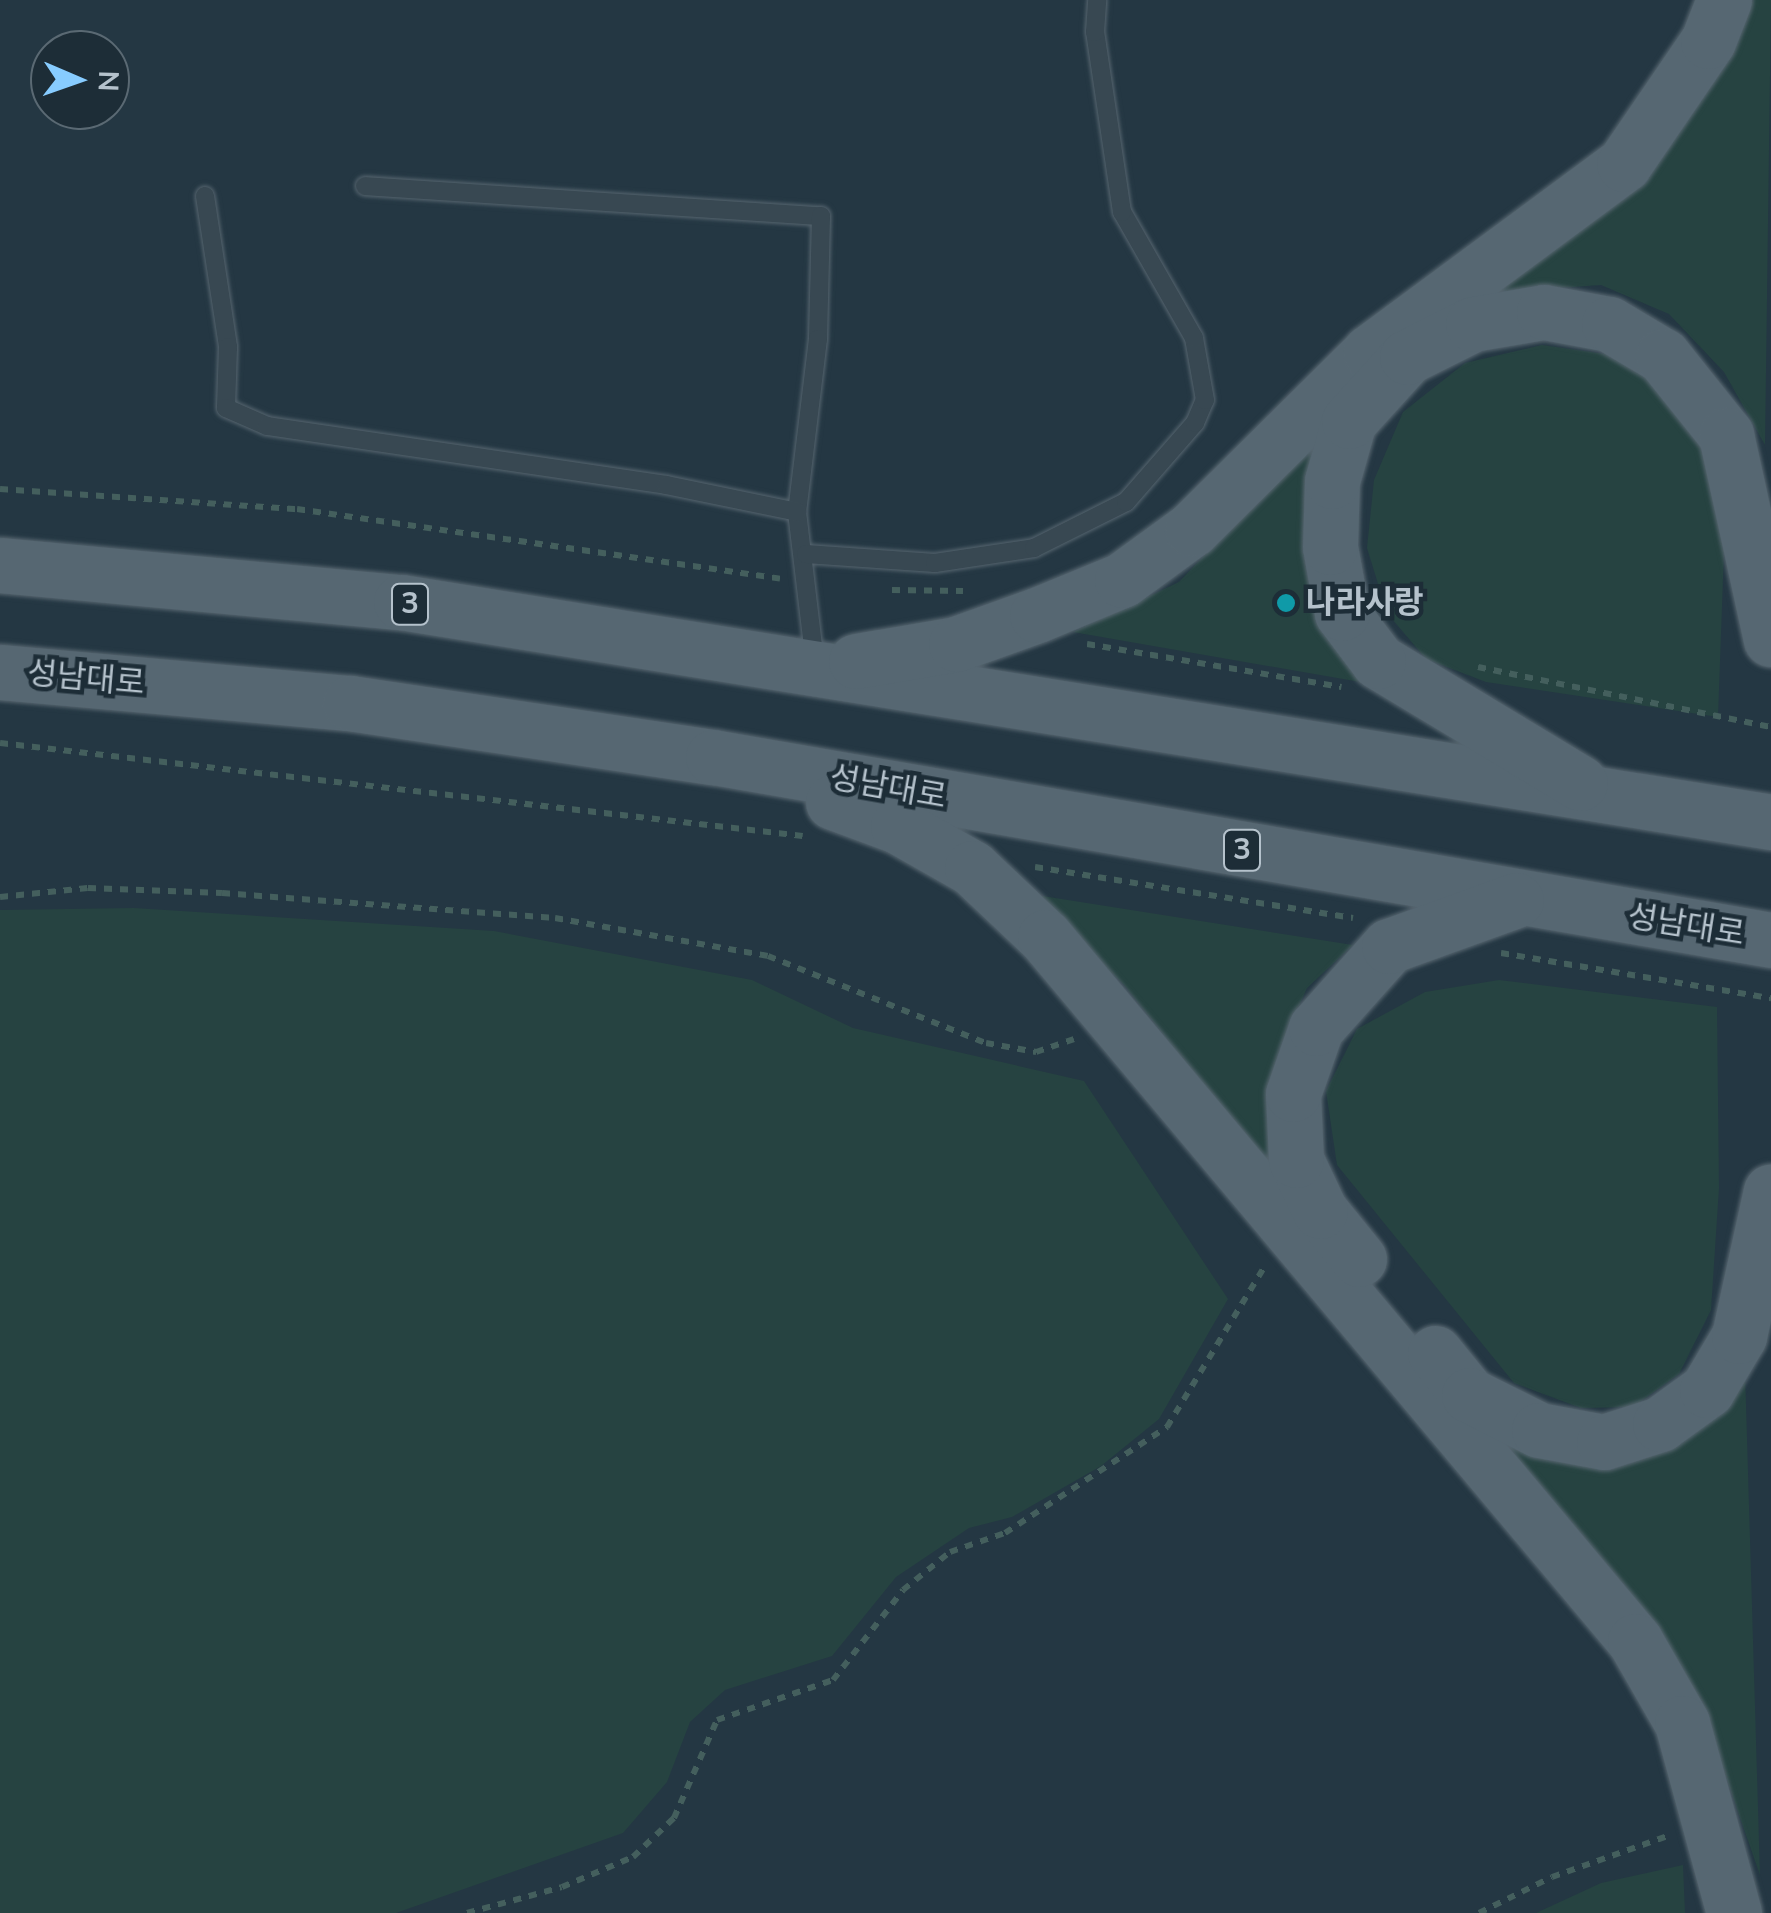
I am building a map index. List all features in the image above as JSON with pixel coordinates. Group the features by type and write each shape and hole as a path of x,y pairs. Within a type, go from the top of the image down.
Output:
{"main road":[{"path":"816,668 972,638 1122,580 1178,539 1303,426 1370,352 1624,164 1708,41 1724,0"},
{"path":"1609,800 1378,660 1342,613 1330,547 1332,482 1349,421 1407,357 1474,324 1544,312 1609,324 1663,356 1726,435 1771,640"},
{"name":"3","path":"0,565 401,602 1609,800 1771,822"},
{"name":"성남대로","path":"0,672 350,703 713,757 1771,940"},
{"path":"713,757 898,826 972,868 1046,938 1635,1641 1682,1723 1734,1913"},
{"path":"1518,899 1389,946 1316,1028 1293,1094 1296,1160 1320,1211 1468,1394 1539,1430 1604,1442 1660,1424 1707,1390 1739,1336 1771,1191"}],"lane":[{"path":"806,554 935,563 1034,548 1126,502 1195,423 1205,400 1194,338 1122,212 1095,32 1096,0"},
{"path":"364,186 821,216 818,340 798,512 806,554 804,583 816,668"},
{"path":"205,196 228,347 226,408 267,426 666,485 798,512"}],"path":[{"path":"0,489 296,509 804,583"},
{"path":"876,588 934,595 982,588"},
{"path":"1074,642 1342,688"},
{"path":"1472,665 1771,727"},
{"path":"0,744 813,837"},
{"path":"1022,864 1362,919"},
{"path":"0,897 88,888 222,892 554,918 768,956 986,1043 1036,1052 1084,1035 1071,1022"},
{"path":"1485,950 1771,998"},
{"path":"467,1913 562,1887 634,1858 674,1818 718,1720 833,1680 903,1590 950,1552 1005,1534 1167,1428 1221,1348 1287,1226"},
{"path":"1480,1913 1552,1877 1711,1818"}],"green space":[{"path":"1753,0 1771,0 1765,445 1724,372 1669,314 1601,285 1490,293 1627,197 1720,72"},
{"path":"1542,345 1612,355 1668,388 1702,431 1726,496 1718,717 1486,682 1426,659 1387,613 1367,548 1374,480 1403,412 1465,363"},
{"path":"1324,429 1366,683 1073,632 1179,582"},
{"path":"1030,894 1353,945 1307,988 1283,1044 1292,1197 1124,985"},
{"path":"134,908 494,931 752,980 853,1028 1084,1081 1228,1299 1159,1419 1101,1466 1012,1517 969,1528 896,1577 832,1656 725,1690 690,1722 667,1782 623,1833 396,1913 0,1913 0,910"},
{"path":"1499,980 1717,1007 1719,1188 1711,1310 1679,1374 1633,1407 1581,1408 1514,1383 1337,1165 1326,1091 1357,1029 1425,992"},
{"path":"1745,1371 1760,1875 1722,1766 1491,1438 1587,1457"},
{"path":"1683,1865 1685,1913 1536,1913 1601,1883"}],"place":[{"name":"나라사랑","path":"1286,603"}]}
